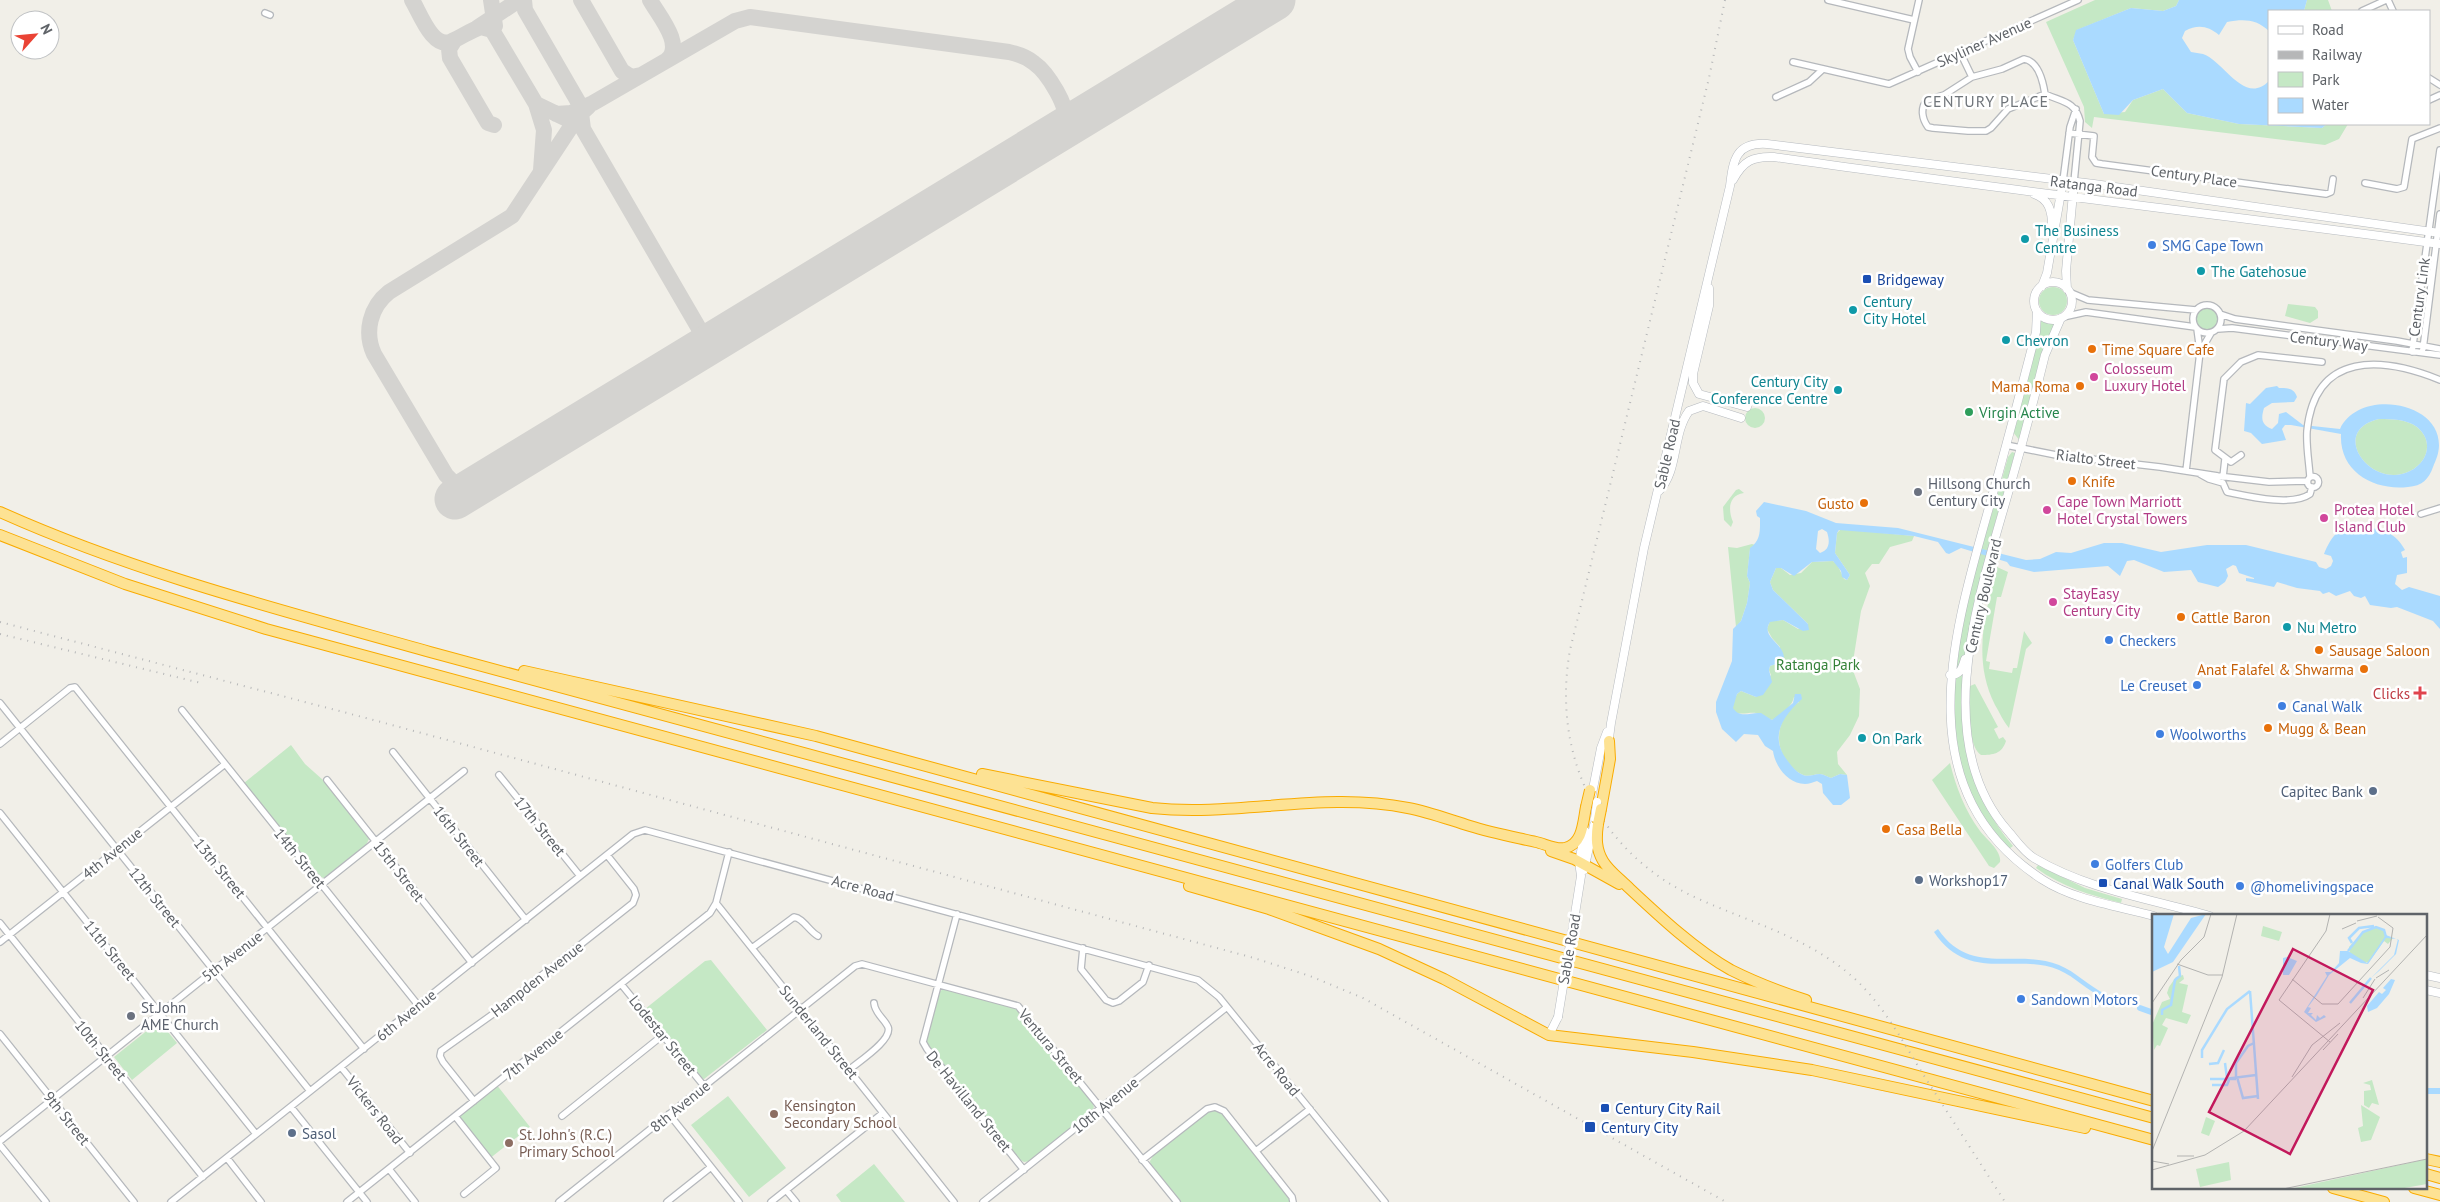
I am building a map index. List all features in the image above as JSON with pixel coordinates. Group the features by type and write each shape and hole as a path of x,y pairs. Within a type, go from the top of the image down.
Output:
{"highway":[{"path":"0,512 98,552 191,584 430,652 2152,1117"},
{"path":"0,535 125,584 266,629 2152,1139"},
{"path":"430,652 725,714 909,761 2152,1100"},
{"path":"1609,741 1610,759 1596,822 1597,843 1603,861 1642,900 1712,958 1730,969 1772,988 1840,1010 1856,1019"},
{"path":"909,761 1152,808 1203,811 1327,801 1356,801 1409,808 1524,841 1582,864 1642,900"},
{"path":"1524,841 1567,848 1576,843 1580,837 1592,790"},
{"path":"1026,835 1269,909 1380,949 1554,1035 1693,1052 1812,1070 2152,1140"},
{"path":"2340,1190 2384,1202"},
{"path":"2421,1190 2440,1195"}],"main road":[{"name":"Ratanga Road","path":"1749,146 1767,144 2074,182 2439,233"},
{"name":"Sable Road","path":"1609,741 1610,723 1632,606 1730,186 1733,164 1737,155 1749,146"},
{"name":"Ratanga Road","path":"1754,158 1774,157 1923,179 2014,188 2438,244"},
{"name":"Sable Road","path":"1730,186 1742,165 1754,158"},
{"name":"Century Boulevard","path":"2063,181 2047,273 2034,299 2037,311 2036,332 1975,557 1957,634 1950,676 1951,732 1958,770 1970,803 1994,838 2019,864 2044,881 2076,895 2152,915"},
{"name":"Century Boulevard","path":"2074,182 2066,271 2071,305 2062,317 2045,355 1993,546 1971,636 1966,698 1971,747 1983,793 2006,829 2033,857 2069,877 2203,914"},
{"path":"2014,188 2038,195 2047,203 2052,217 2052,241"},
{"path":"1709,276 1709,306 1693,383 1699,394 1748,407"},
{"path":"2042,286 2055,283 2068,291"},
{"path":"2037,311 2048,319 2062,317"},
{"path":"1657,493 1668,478 1681,428 1689,411 1703,406 1742,418"},
{"path":"1950,676 1956,675 1961,671 1971,636"},
{"name":"Sable Road","path":"1592,790 1601,748 1610,723"},
{"name":"Sable Road","path":"1554,1035 1581,876 1588,809"},
{"name":"Sable Road","path":"1582,864 1596,822"}],"street":[{"path":"1828,0 1914,20"},
{"path":"1918,72 1908,53 1919,0"},
{"name":"Skyliner Avenue","path":"1793,62 1882,84 1896,82 2078,0"},
{"path":"2364,10 2387,0"},
{"path":"1960,52 1972,78"},
{"path":"2045,94 2037,68 2030,60 2026,59 1972,78 1948,93 1925,102 1923,116 1928,127 1968,131 1986,130 1991,128 2014,105 2045,94 2071,104 2076,109 2080,120 2074,182"},
{"path":"1776,97 1809,82 1822,70"},
{"path":"2063,181 2069,133 2076,109"},
{"path":"2365,184 2397,189 2404,187 2412,139 2440,128"},
{"name":"Century Place","path":"2069,133 2094,136 2092,157 2096,163 2326,194 2331,192 2333,179"},
{"name":"Century Link","path":"2412,352 2440,154"},
{"name":"Century Link","path":"2423,353 2438,244 2440,214"},
{"path":"2068,291 2088,300 2187,311 2196,310 2203,306 2216,308 2220,314 2221,322 2218,328 2211,333 2200,352"},
{"path":"2186,471 2200,352 2193,319 2196,310"},
{"path":"2062,317 2086,312 2196,328 2203,333 2211,333"},
{"name":"Century Way","path":"2220,314 2235,319 2413,343 2440,349"},
{"name":"Century Way","path":"2218,328 2232,328 2440,355"},
{"path":"2241,455 2234,462 2225,459 2216,452 2214,445 2226,376 2241,362 2257,355 2322,362"},
{"path":"2312,487 2309,486 2308,479 2308,423 2316,398 2332,377 2355,366 2368,363 2410,368 2440,380"},
{"name":"Rialto Street","path":"2006,444 2021,448 2268,482 2308,479"},
{"path":"2225,459 2223,483 2227,492 2267,499 2306,497 2318,481 2316,477 2308,479"},
{"path":"2198,472 2209,480 2223,483"},
{"path":"2421,514 2440,508"},
{"name":"13th Street","path":"20,728 70,688 75,687 364,1049"},
{"name":"12th Street","path":"0,702 310,1091"},
{"name":"14th Street","path":"182,710 418,1005"},
{"path":"0,744 20,728"},
{"name":"16th Street","path":"393,752 526,920"},
{"name":"4th Avenue","path":"0,942 225,764"},
{"name":"5th Avenue","path":"0,1140 464,771"},
{"name":"17th Street","path":"499,776 580,876"},
{"name":"15th Street","path":"327,780 472,963"},
{"name":"11th Street","path":"0,812 256,1134"},
{"name":"6th Avenue","path":"171,1202 580,876 635,833 643,830"},
{"name":"Acre Road","path":"643,830 1149,965 1198,980 1211,989 1227,1007 1385,1202"},
{"path":"716,903 729,852"},
{"name":"Hampden Avenue","path":"474,1101 443,1062 440,1056 441,1051 492,1014 633,904 636,895 634,889 607,855"},
{"name":"Sunderland Street","path":"716,903 954,1202"},
{"name":"7th Avenue","path":"347,1202 710,913 716,903"},
{"name":"De Havilland Street","path":"957,914 924,1038 925,1046 1024,1170"},
{"path":"752,948 794,917 798,918 811,933 818,936"},
{"name":"10th Street","path":"0,923 203,1177"},
{"path":"1083,948 1081,969 1106,1000 1113,1003 1119,1001 1143,982 1149,965"},
{"name":"Ventura Street","path":"800,1009 859,964 866,964 1018,1006 1177,1202"},
{"name":"Lodestar Street","path":"621,984 704,1086"},
{"path":"849,1070 883,1042 887,1036 888,1027 874,1010 874,1003"},
{"name":"10th Avenue","path":"983,1202 1227,1007"},
{"name":"8th Avenue","path":"559,1202 800,1009"},
{"name":"9th Street","path":"0,1034 134,1202"},
{"path":"562,1116 662,1035"},
{"name":"Vickers Road","path":"341,1067 410,1153"},
{"path":"291,1107 367,1202"},
{"path":"1142,1160 1212,1107 1224,1111 1292,1197 1293,1202"},
{"path":"1256,1151 1310,1109"},
{"path":"771,1202 883,1113"},
{"path":"669,1114 738,1202"},
{"path":"455,1116 496,1168 464,1194"},
{"path":"0,1145 46,1202"},
{"path":"227,1158 261,1202"},
{"path":"667,1202 711,1167"},
{"path":"389,1169 415,1202"},
{"path":"786,1190 796,1202"}],"green space":[{"path":"2095,0 2179,0 2176,6 2163,11 2131,8 2077,30 2073,40 2104,114 2125,112 2133,100 2163,89 2187,113 2239,124 2322,128 2326,125 2347,125 2339,139 2325,145 2094,117 2092,128 2085,122 2084,107 2046,22"},
{"path":"2307,0 2328,0 2332,10 2304,10"},
{"path":"2053,287 2063,291 2067,301 2063,311 2053,315 2043,311 2039,301 2043,291"},
{"path":"2288,304 2315,307 2318,311 2318,318 2310,323 2285,316"},
{"path":"2207,308 2215,311 2218,319 2215,327 2207,330 2199,327 2196,319 2199,311"},
{"path":"2038,319 2046,323 2055,324 2044,348 2020,441 2013,432"},
{"path":"1751,408 1759,408 1765,414 1765,422 1759,428 1751,428 1745,422 1745,414"},
{"path":"2379,419 2394,419 2408,422 2417,427 2422,433 2426,439 2427,451 2425,457 2416,467 2396,475 2382,473 2370,466 2361,457 2356,446 2357,435 2364,426"},
{"path":"2012,452 2015,453 1987,551 1975,602 1966,654 1963,706 1969,755 1984,803 2013,846 2009,849 1977,807 1959,760 1953,711 1956,659 1966,607 2008,457"},
{"path":"1739,489 1744,493 1739,494 1732,500 1730,513 1733,522 1731,527 1724,520 1723,507 1736,490"},
{"name":"Ratanga Park","path":"1841,529 1914,536 1912,541 1890,547 1879,564 1872,564 1865,573 1870,586 1861,611 1852,668 1860,689 1859,716 1850,735 1837,752 1838,764 1847,775 1840,774 1831,778 1820,774 1808,776 1801,774 1791,767 1785,758 1779,738 1780,728 1790,709 1799,702 1794,697 1788,708 1772,720 1756,713 1734,712 1733,703 1737,694 1741,691 1756,697 1771,675 1770,666 1779,663 1780,647 1767,629 1770,621 1783,620 1798,629 1808,624 1773,590 1770,582 1776,568 1781,568 1790,575 1801,573 1812,562 1833,561 1837,564 1844,579 1847,580 1850,575 1835,553 1837,533"},
{"path":"1755,545 1750,549 1747,576 1750,583 1747,603 1741,621 1736,627 1728,547 1737,548"},
{"path":"1997,567 2008,572 2001,597 1997,597 1986,661 1990,662 1989,669 2012,673 2013,668 2017,668 2024,631 2032,643 2026,649 2009,728 1995,705 1988,688 1982,654 1985,619"},
{"path":"1975,684 1998,727 1994,729 1999,739 2003,737 2006,741 2002,749 1993,754 1981,755 1976,750 1973,742 1969,702 1970,686"},
{"path":"291,745 305,764 323,780 369,839 366,845 324,878 320,877 244,783"},
{"path":"1950,763 1965,807 1980,831 1999,854 2000,862 1994,868 1989,866 1932,780"},
{"path":"2038,865 2085,888 2122,899 2121,903 2066,885 2036,868"},
{"path":"711,960 767,1030 704,1079 701,1078 645,1009 705,961"},
{"path":"943,989 1017,1009 1092,1102 1094,1107 1091,1112 1030,1161 1024,1162 1019,1159 927,1044 926,1041 938,993"},
{"path":"159,1021 177,1043 132,1080 114,1057"},
{"path":"496,1084 530,1127 489,1159 455,1116"},
{"path":"728,1096 786,1168 749,1197 691,1125"},
{"path":"1209,1111 1221,1112 1290,1202 1179,1202 1151,1167 1150,1161 1153,1156"},
{"path":"874,1164 905,1202 841,1202 836,1195"}],"water":[{"path":"2179,0 2307,0 2304,10 2268,10 2268,30 2254,22 2239,20 2227,22 2219,35 2207,28 2199,27 2185,31 2182,38 2191,52 2203,54 2211,58 2234,80 2243,85 2251,88 2260,87 2268,82 2268,125 2326,125 2322,128 2239,124 2187,113 2163,89 2133,100 2119,115 2104,114 2073,40 2076,30 2131,8 2163,11 2176,6"},
{"path":"2277,386 2290,389 2297,397 2294,402 2272,403 2264,408 2263,421 2272,429 2278,423 2279,414 2286,412 2303,425 2340,429 2349,416 2363,408 2379,405 2396,405 2412,410 2426,418 2435,430 2439,448 2431,471 2424,481 2417,485 2383,486 2371,482 2352,469 2342,447 2341,434 2291,425 2285,425 2282,429 2286,440 2262,444 2251,433 2244,431 2246,403 2250,404 2266,388","holes":["2379,419 2408,422 2417,427 2422,433 2426,439 2427,451 2425,457 2416,467 2396,475 2382,473 2370,466 2361,457 2356,446 2357,435 2364,426"]},
{"path":"1764,502 1806,511 1836,523 1898,528 2026,560 2040,559 2056,552 2071,553 2104,543 2122,543 2161,552 2207,545 2246,545 2316,562 2319,567 2326,569 2331,566 2333,561 2331,556 2324,554 2334,536 2348,525 2361,523 2364,527 2377,529 2393,536 2405,550 2401,552 2403,558 2407,557 2407,573 2397,575 2395,584 2402,590 2409,587 2440,596 2440,629 2433,621 2397,607 2370,605 2365,596 2361,598 2354,596 2350,591 2336,596 2329,592 2323,594 2320,591 2297,588 2277,582 2274,587 2246,581 2246,578 2254,578 2239,573 2236,566 2233,565 2226,569 2228,576 2225,582 2218,587 2198,582 2191,570 2164,572 2134,560 2127,561 2120,576 2108,566 2034,572 2010,566 2007,562 1961,548 1949,554 1946,553 1938,542 1914,536 1839,530 1835,553 1850,575 1847,580 1842,577 1841,571 1833,561 1812,562 1794,576 1781,568 1776,568 1770,582 1773,590 1808,624 1809,630 1803,631 1783,620 1770,622 1768,632 1780,648 1784,658 1779,663 1770,666 1772,682 1763,695 1756,697 1741,691 1737,694 1733,708 1742,714 1761,713 1772,720 1793,703 1795,694 1801,694 1802,699 1784,719 1779,735 1779,743 1787,760 1801,774 1808,776 1821,774 1831,778 1840,774 1847,775 1850,798 1841,805 1833,805 1823,793 1822,784 1817,781 1806,784 1788,778 1776,762 1773,751 1765,746 1758,735 1744,734 1736,742 1722,729 1716,712 1716,702 1732,661 1733,629 1741,621 1747,603 1750,583 1747,576 1750,548 1756,542 1760,531 1760,518 1757,516 1756,511","holes":["1822,529 1827,532 1828,545 1826,550 1820,553 1816,549 1818,531"]},
{"path":"1938,929 1951,944 1964,952 1979,957 2027,959 2059,965 2105,994 2128,1000 2127,1005 2105,999 2071,976 2043,965 1994,964 1962,957 1948,948 1934,932"}],"waterway":[{"path":"2140,1008 2152,1012"},
{"path":"2428,1091 2440,1091"}],"taxiway":[{"path":"412,0 428,29 439,41 445,43 452,41 481,27 492,30 536,104 565,118"},
{"path":"491,0 495,26"},
{"path":"477,28 519,0"},
{"path":"524,0 525,10 580,105 583,129 701,332 701,345 687,358"},
{"path":"581,0 622,71 631,77 641,75"},
{"path":"650,0 672,38 672,54 667,60"},
{"path":"556,114 571,113 593,103 735,21 750,17 1009,52 1022,56 1034,63 1045,74 1057,91 1065,109 1065,124 1053,135"},
{"path":"454,41 449,49 450,58 488,123 494,125"},
{"path":"536,104 544,130 541,170"},
{"path":"483,482 473,486 463,486 454,482 446,475 374,354 369,337 373,312 382,298 389,292 512,216 578,116 588,107"},
{"path":"1065,107 1077,115 1093,111"},
{"path":"699,329 709,337 726,334"}],"runway":[{"path":"455,499 1275,0"}],"railway":[{"path":"1725,0 1709,78 1570,650 1566,690 1568,728 1576,765 1590,799 1610,830 1635,857 1666,881 1701,900 1782,934 1820,953 1838,965 1865,989 1891,1023 2005,1202"},
{"path":"0,622 366,718 1254,958 1310,976 1363,998 1726,1202"},
{"path":"0,634 201,683"}],"place":[{"name":"The Business Centre","path":"2025,239"},
{"name":"SMG Cape Town","path":"2152,245"},
{"name":"The Gatehosue","path":"2201,271"},
{"name":"Bridgeway","path":"1867,279"},
{"name":"Century City Hotel","path":"1853,310"},
{"name":"Chevron","path":"2006,340"},
{"name":"Time Square Cafe","path":"2092,349"},
{"name":"Colosseum Luxury Hotel","path":"2094,377"},
{"name":"Mama Roma","path":"2080,386"},
{"name":"Century City Conference Centre","path":"1838,390"},
{"name":"Virgin Active","path":"1969,412"},
{"name":"Knife","path":"2072,481"},
{"name":"Hillsong Church Century City","path":"1918,492"},
{"name":"Gusto","path":"1864,503"},
{"name":"Cape Town Marriott Hotel Crystal Towers","path":"2047,510"},
{"name":"Protea Hotel Island Club","path":"2324,518"},
{"name":"StayEasy Century City","path":"2053,602"},
{"name":"Cattle Baron","path":"2181,617"},
{"name":"Nu Metro","path":"2287,627"},
{"name":"Checkers","path":"2109,640"},
{"name":"Sausage Saloon","path":"2319,650"},
{"name":"Anat Falafel & Shwarma","path":"2364,669"},
{"name":"Le Creuset","path":"2197,685"},
{"name":"Clicks","path":"2420,693"},
{"name":"Canal Walk","path":"2282,706"},
{"name":"Mugg & Bean","path":"2268,728"},
{"name":"Woolworths","path":"2160,734"},
{"name":"On Park","path":"1862,738"},
{"name":"Capitec Bank","path":"2373,791"},
{"name":"Casa Bella","path":"1886,829"},
{"name":"Golfers Club","path":"2095,864"},
{"name":"Workshop17","path":"1919,880"},
{"name":"Canal Walk South","path":"2103,883"},
{"name":"@homelivingspace","path":"2240,886"},
{"name":"Sandown Motors","path":"2021,999"},
{"name":"St.John AME Church","path":"131,1016"},
{"name":"Century City Rail","path":"1605,1108"},
{"name":"Kensington Secondary School","path":"774,1114"},
{"name":"Century City","path":"1590,1127"},
{"name":"Sasol","path":"292,1133"},
{"name":"St. John's (R.C.) Primary School","path":"509,1143"}],"district":[{"name":"CENTURY PLACE","path":"1986,101"}]}
